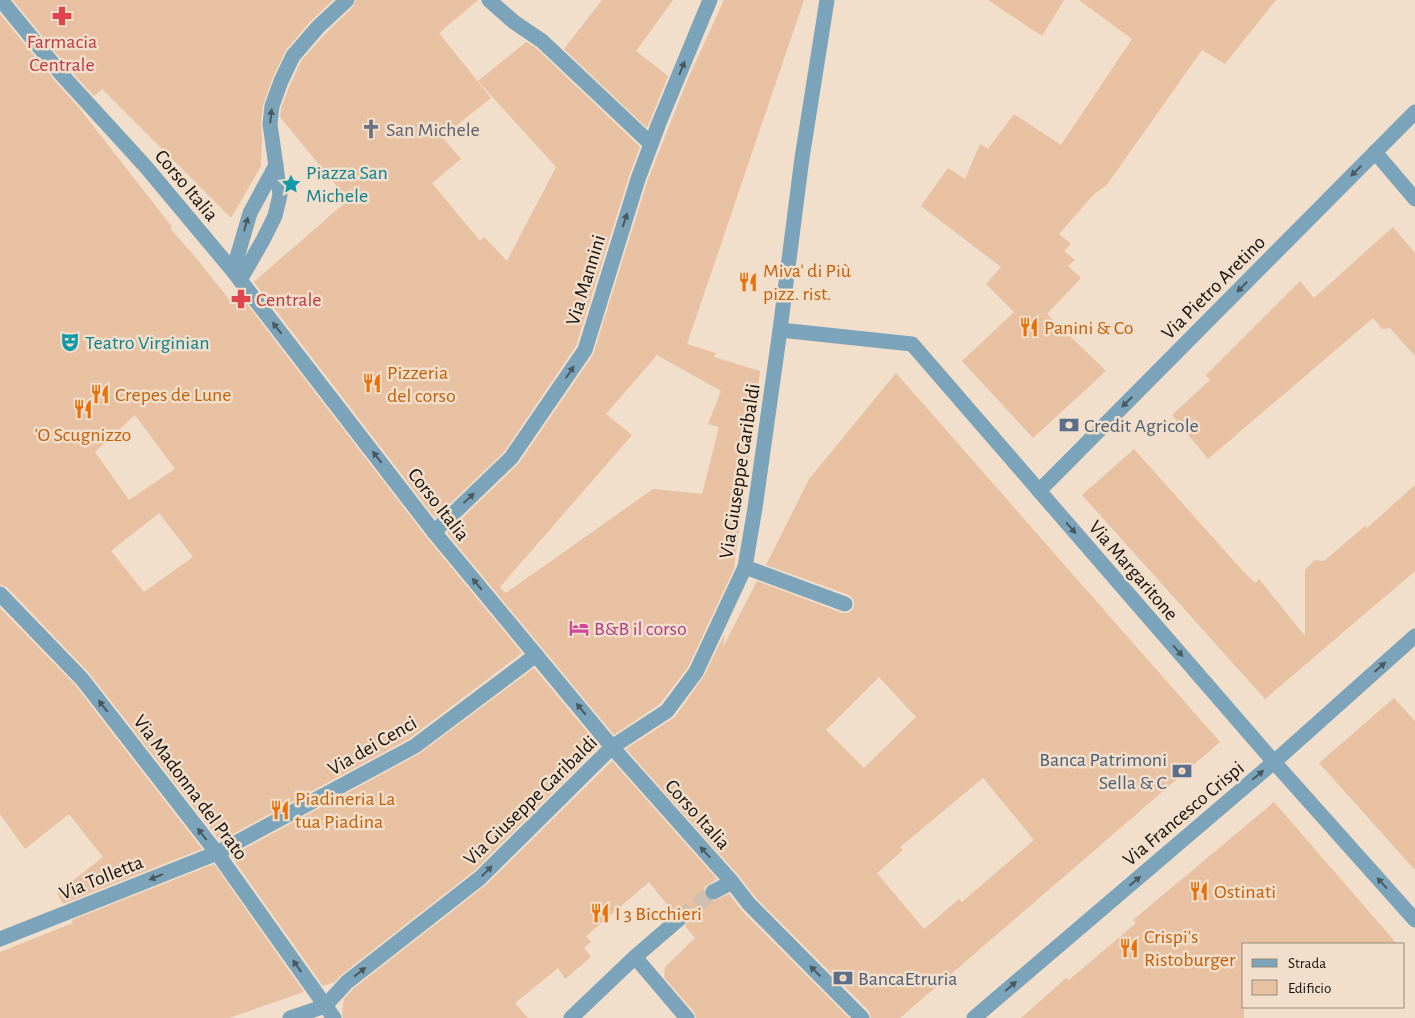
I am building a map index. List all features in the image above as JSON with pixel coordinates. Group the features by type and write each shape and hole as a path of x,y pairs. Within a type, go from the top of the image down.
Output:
{"street":[{"name":"Corso Italia","path":"1,0 62,75 146,167 237,276 434,532 612,747 732,882 749,904 862,1018"},
{"path":"237,276 263,240 275,216 280,195 270,124 272,106 281,81 293,56 318,27 347,0"},
{"path":"489,0 514,22 542,41 651,144"},
{"name":"Via Mannini","path":"434,532 511,458 585,350 628,210 651,144 710,0"},
{"name":"Via Giuseppe Garibaldi","path":"290,1018 329,1012 347,982 480,878 612,747 667,711 696,672 745,567 780,330 802,158 827,0"},
{"name":"Via Pietro Aretino","path":"1039,491 1415,112"},
{"path":"1375,152 1415,199"},
{"path":"237,276 250,213 276,165"},
{"name":"Via Margaritone","path":"780,330 912,344 1274,762 1415,920"},
{"path":"745,567 845,604"},
{"name":"Via Madonna del Prato","path":"0,594 82,679 217,852 329,1012"},
{"name":"Via Francesco Crispi","path":"974,1018 1274,762 1415,636"},
{"name":"Via dei Cenci","path":"217,852 415,746 536,655"},
{"name":"Via Tolletta","path":"0,938 217,852"},
{"path":"713,892 732,882"},
{"path":"571,1018 635,957 679,919"},
{"path":"635,957 687,1018"}],"building":[{"path":"13,0 333,0 311,21 286,50 273,77 263,105 261,166 231,218 102,89 94,96 69,69"},
{"path":"356,0 478,0 439,33 491,98 442,137 461,159 432,183 480,241 484,237 507,261 556,167 478,81 526,42 536,48 640,147 629,176 576,346 504,452 435,518 254,282 348,200 280,117 281,108 301,61 353,7"},
{"path":"602,0 673,0 636,51 668,76 647,128 564,49"},
{"path":"724,0 804,0 687,344 716,353 714,357 760,371 734,569 688,667 660,704 614,735 447,533 519,463 593,355 647,182 687,81","holes":["657,355 721,391 708,424 719,427 702,494 653,489 506,593 500,587 632,435 606,414"]},
{"path":"988,0 1064,0 1042,36"},
{"path":"1079,0 1276,0 1225,64 1202,50 1106,186 1095,193 1059,234 1071,244 1064,251 1075,260 1068,266 1081,278 1047,314 1106,371 1033,438 962,361 1014,312 986,284 1001,267 921,206 948,168 965,179 980,144 988,149 1014,114 1061,145 1132,39"},
{"path":"0,14 80,109 172,227 170,228 231,302 240,295 427,538 522,653 410,738 220,841 89,673 7,587 0,585","holes":["135,415 175,469 129,500 95,452","159,513 193,557 144,592 111,551"]},
{"path":"1393,227 1415,253 1415,356 1390,328 1382,329 1373,318 1208,459 1172,415 1210,380 1206,375 1300,281 1314,298"},
{"path":"896,373 1220,742 900,1018 871,1018 869,1011 756,898 739,876 626,749 675,717 704,676 725,633 723,647 757,581 842,613 851,611 854,607 854,602 849,595 766,565 809,479","holes":["879,677 916,717 864,768 826,730","983,778 1034,840 962,902 959,899 924,929 877,873 903,850 900,847"]},
{"path":"1134,449 1241,569 1255,583 1259,579 1305,636 1305,570 1315,560 1324,561 1365,526 1367,528 1415,485 1415,571 1265,699 1082,495"},
{"path":"0,608 75,685 202,849 63,904 57,893 103,857 69,814 25,849 0,814"},
{"path":"534,668 599,746 474,871 341,975 335,982 323,986 231,856 419,754"},
{"path":"1394,698 1415,721 1415,870 1319,763"},
{"path":"612,761 717,879 705,887 705,897 713,901 729,894 742,911 849,1018 696,1018 694,1012 664,977 665,967 695,938 685,926 688,922 688,917 683,910 673,912 649,882 586,936 591,942 584,948 591,957 565,979 558,968 515,1003 528,1018 343,1018 344,999 353,989 486,885"},
{"path":"1274,802 1396,943 1242,943 1242,1008 1244,1008 1244,1018 1021,1018 1066,978 1069,980 1136,923 1133,920"},
{"path":"214,864 304,992 229,1018 0,1018 0,952 73,923 72,920"}],"tunnel":[{"path":"679,919 713,892"}],"place":[{"name":"Farmacia Centrale","path":"62,16"},
{"name":"San Michele","path":"371,129"},
{"name":"Piazza San Michele","path":"291,184"},
{"name":"Miva' di Più pizz. rist.","path":"748,282"},
{"name":"Centrale","path":"241,299"},
{"name":"Panini & Co","path":"1029,327"},
{"name":"Teatro Virginian","path":"70,342"},
{"name":"Pizzeria del corso","path":"372,383"},
{"name":"Crepes de Lune","path":"100,394"},
{"name":"'O Scugnizzo","path":"83,409"},
{"name":"Credit Agricole","path":"1069,425"},
{"name":"B&B il corso","path":"579,628"},
{"name":"Banca Patrimoni Sella & C","path":"1182,771"},
{"name":"Piadineria La tua Piadina","path":"280,810"},
{"name":"Ostinati","path":"1199,891"},
{"name":"I 3 Bicchieri","path":"600,913"},
{"name":"Crispi's Ristoburger","path":"1129,948"},
{"name":"BancaEtruria","path":"843,978"}]}
